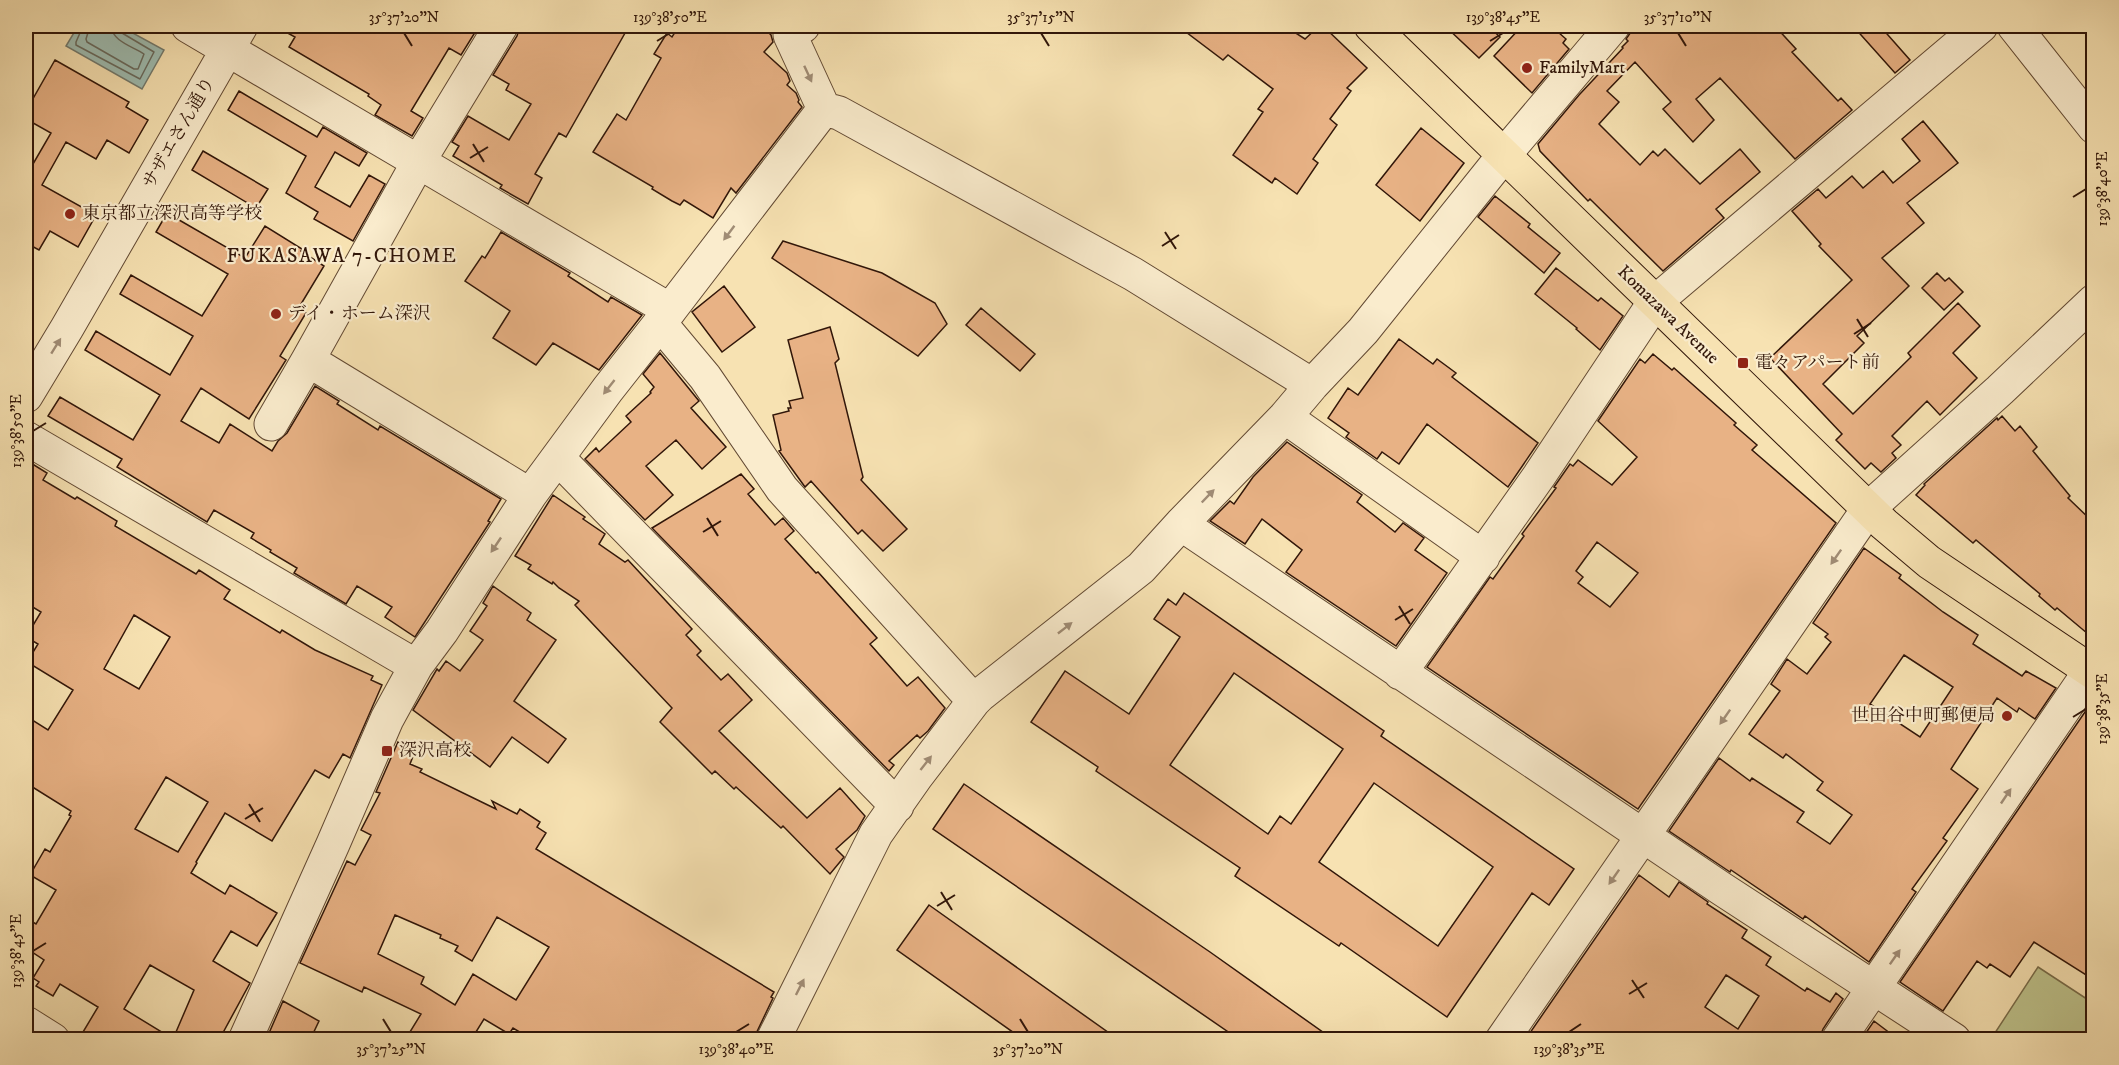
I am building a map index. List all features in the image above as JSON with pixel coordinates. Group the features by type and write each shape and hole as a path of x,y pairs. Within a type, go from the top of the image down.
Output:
{"main road":[{"name":"Komazawa Avenue","path":"1371,26 1654,303 1869,508 1929,562 2092,672"}],"street":[{"path":"188,26 234,37 419,162 665,317 782,489 974,701"},
{"path":"271,424 419,162 501,26"},
{"path":"773,1040 876,834 974,701 1141,568 1285,417 1363,332 1504,155 1613,26"},
{"path":"1400,673 1483,557 1654,303 1981,26"},
{"path":"2014,26 2094,127"},
{"path":"793,29 824,108"},
{"name":"サザエさん通り","path":"26,396 234,37"},
{"path":"824,108 839,113 1133,274 1312,385"},
{"path":"245,1040 387,719 416,666 442,631 530,495 608,389 824,108"},
{"path":"1502,1040 1869,508 2000,390 2094,301"},
{"path":"308,360 530,495"},
{"path":"1285,417 1483,557"},
{"path":"26,438 416,666"},
{"path":"558,458 897,806"},
{"path":"1181,524 1400,673 1644,834 1722,889 1954,1040"},
{"path":"1838,1040 2092,672"},
{"path":"26,1023 53,1040"}],"green space":[{"path":"2038,967 2093,1003 2093,1039 1991,1039"}],"water":[{"path":"78,26 120,26 164,50 142,89 66,46"}],"building":[{"path":"275,26 479,26 461,55 449,48 411,111 423,118 412,136 375,115 381,105 368,96 369,94 289,47 295,37"},
{"path":"520,26 629,26 566,137 559,133 535,174 542,178 528,204 500,188 502,185 453,156 459,146 452,142 468,116 509,140 531,104 506,90 509,84 493,75 517,36"},
{"path":"679,26 762,26 771,35 773,42 764,52 787,73 790,81 787,85 796,93 802,107 736,193 731,188 713,218 684,200 680,205 672,201 652,189 653,187 593,152 617,114 626,120 661,58 654,54 667,33 672,37"},
{"path":"1178,26 1285,26 1305,39 1319,26 1323,26 1367,68 1347,88 1351,91 1330,119 1337,125 1313,159 1318,163 1297,194 1275,178 1272,183 1233,155 1263,112 1258,109 1273,89 1228,55 1223,60"},
{"path":"1445,26 1488,26 1500,37 1479,58"},
{"path":"1522,26 1551,26 1566,39 1563,43 1569,49 1532,93 1494,56"},
{"path":"1635,26 1775,26 1796,49 1792,52 1838,101 1841,98 1852,110 1795,159 1720,78 1696,99 1714,120 1693,142 1663,109 1671,102 1635,62 1607,91 1619,102 1599,124 1640,165 1653,151 1658,156 1665,149 1700,184 1740,149 1760,172 1716,209 1724,218 1663,271 1590,199 1588,201 1540,151 1538,144 1623,48"},
{"path":"1853,26 1880,26 1910,60 1895,73"},
{"path":"55,60 129,102 126,107 148,120 129,153 107,140 96,159 66,142 42,185 96,215 78,247 50,231 39,250 26,243 26,176 51,133 26,119 26,111"},
{"path":"239,91 317,137 323,127 367,153 359,166 335,152 315,187 350,207 369,175 385,184 353,241 314,219 318,212 286,193 306,156 228,110"},
{"path":"1923,121 1958,163 1907,203 1924,223 1882,258 1909,286 1857,336 1864,343 1823,384 1853,414 1911,357 1908,353 1958,303 1980,326 1953,353 1977,378 1940,415 1927,401 1892,436 1901,445 1892,453 1896,458 1881,472 1871,463 1865,469 1836,440 1842,434 1770,358 1852,280 1819,246 1821,244 1792,211 1818,189 1826,198 1852,176 1863,188 1883,171 1893,183 1920,161 1902,139"},
{"path":"1421,128 1464,163 1420,221 1376,185"},
{"path":"203,151 268,189 256,208 192,170"},
{"path":"1495,196 1530,224 1528,227 1560,253 1544,273 1478,217"},
{"path":"167,213 245,258 265,226 324,266 298,309 306,313 280,356 286,360 249,419 201,388 181,421 219,443 230,424 272,451 287,433 315,386 339,401 337,404 378,430 380,426 501,499 488,521 490,522 415,637 385,617 392,607 357,586 346,604 294,573 297,568 251,538 254,533 214,510 207,522 117,467 122,459 48,416 60,397 133,440 160,395 85,350 96,331 170,375 193,336 120,294 131,275 202,316 228,274 156,232"},
{"path":"501,232 570,273 568,276 608,302 611,297 642,315 599,370 553,343 536,365 493,338 510,311 465,281 482,256 485,258"},
{"path":"783,241 882,273 935,303 947,324 918,356 772,258"},
{"path":"1556,268 1598,301 1601,298 1623,316 1600,350 1535,294"},
{"path":"1937,273 1945,281 1949,278 1963,292 1944,310 1922,288"},
{"path":"724,286 755,327 722,352 692,312"},
{"path":"981,308 1035,354 1020,371 966,325"},
{"path":"830,327 839,359 835,363 863,477 861,480 907,529 883,551 862,530 858,534 811,481 805,487 779,451 781,450 773,415 789,411 788,408 791,408 789,401 803,398 788,340"},
{"path":"1399,339 1433,364 1437,359 1456,373 1452,377 1538,443 1508,487 1427,424 1399,464 1382,452 1377,459 1346,437 1349,433 1328,418 1348,388 1358,395"},
{"path":"660,353 699,401 691,408 726,447 702,469 676,440 646,466 673,495 645,520 585,459 596,448 599,452 631,422 626,416 651,393 654,387 643,374"},
{"path":"1653,354 1672,370 1674,368 1736,423 1734,425 1757,445 1752,450 1836,523 1638,809 1427,667 1490,577 1493,579 1524,536 1522,534 1556,488 1554,487 1570,464 1573,466 1578,460 1612,485 1637,457 1598,421 1640,359 1645,363","holes":["1597,542 1638,573 1610,607 1578,583 1583,577 1576,571"]},
{"path":"2002,416 2015,431 2020,426 2037,447 2033,451 2070,496 2068,498 2094,523 2094,639 2057,608 2055,610 2039,596 2040,594 1976,540 1973,543 1916,495 1924,484"},
{"path":"1287,442 1362,495 1357,502 1395,532 1403,523 1424,538 1415,550 1447,573 1396,646 1286,572 1302,550 1262,519 1245,544 1210,521 1230,501 1234,504 1253,477"},
{"path":"26,460 47,473 43,480 117,521 115,526 196,574 199,570 230,590 224,599 280,633 282,630 315,650 373,676 371,680 382,685 350,758 343,754 329,778 315,770 272,841 225,813 196,862 191,873 225,894 230,885 277,913 257,946 231,931 213,961 250,983 219,1040 123,1040 110,1032 106,1040 96,1040 83,1032 98,1007 60,984 53,996 36,986 39,982 33,978 44,960 26,948 26,918 36,924 56,890 30,875 45,849 50,852 71,816 69,815 71,811 26,783 26,716 48,730 73,690 27,662 38,644 26,637 41,612 26,603","holes":["134,615 170,637 139,689 104,669","166,777 208,802 178,852 135,829","150,965 194,990 173,1039 124,1009"]},
{"path":"741,474 754,489 748,494 775,525 783,518 794,531 785,539 877,638 870,644 907,686 918,677 945,708 928,731 920,738 917,735 889,761 894,765 889,771 652,528"},
{"path":"553,495 605,534 599,544 625,562 628,560 692,629 686,635 701,651 697,655 721,680 728,674 752,700 719,731 807,818 840,788 865,816 857,830 836,849 844,857 830,874 783,826 781,828 715,771 712,774 660,722 672,708 575,605 579,601 553,582 552,584 528,569 531,565 515,556"},
{"path":"1864,548 1901,575 1899,578 1943,612 1978,635 1973,644 2022,676 2026,671 2056,688 2035,719 2019,708 2017,712 1997,698 1951,769 1978,789 1943,838 1947,841 1912,889 1916,892 1869,962 1805,916 1803,919 1669,831 1719,758 1750,781 1752,778 1804,812 1797,822 1830,844 1852,815 1817,790 1823,782 1786,754 1783,758 1749,734 1780,691 1771,684 1787,659 1807,674 1831,642 1825,637 1828,634 1813,623","holes":["1904,655 1953,687 1920,737 1870,704"]},
{"path":"493,586 531,613 527,620 556,640 514,701 566,739 548,763 512,737 490,767 413,710 437,669 439,671 446,661 460,671 483,640 470,631 487,606 483,603"},
{"path":"1184,593 1384,731 1381,736 1574,869 1549,905 1532,893 1447,1017 1341,943 1339,946 1235,876 1240,868 1096,771 1098,767 1031,722 1065,671 1129,714 1180,637 1154,619 1168,599 1176,605","holes":["1234,673 1343,749 1291,824 1280,816 1268,834 1170,765","1374,783 1493,867 1438,946 1319,862"]},
{"path":"2087,709 2094,713 2094,980 2034,942 2010,977 1990,964 1987,968 1977,961 1943,1011 1900,982"},
{"path":"398,742 416,749 410,764 422,769 420,772 496,809 492,801 517,814 520,809 540,822 537,827 546,833 536,849 774,992 753,1040 533,1040 513,1028 509,1034 484,1019 471,1040 405,1040 421,1014 364,987 362,992 300,963 347,861 355,865 371,835 361,830 380,793 376,792","holes":["395,915 441,935 440,938 458,946 455,951 472,961 497,917 549,947 516,1000 473,974 455,1005 421,984 424,977 378,954"]},
{"path":"964,784 1210,952 1334,1040 1240,1040 933,829"},
{"path":"1639,875 1669,897 1679,882 1708,902 1707,904 1747,930 1742,938 1771,957 1766,965 1805,991 1807,988 1830,1002 1836,993 1843,999 1823,1029 1819,1040 1525,1040","holes":["1726,975 1759,996 1738,1029 1705,1007"]},
{"path":"929,905 1119,1040 1024,1040 897,950"},
{"path":"283,1001 319,1021 310,1040 266,1040"},
{"path":"1874,1021 1899,1040 1861,1040"}],"place":[{"name":"FamilyMart","path":"1527,68"},
{"name":"東京都立深沢高等学校","path":"70,214"},
{"name":"デイ・ホーム深沢","path":"276,314"},
{"name":"電々アパート前","path":"1743,363"},
{"name":"世田谷中町郵便局","path":"2007,716"},
{"name":"深沢高校","path":"387,751"}],"district":[{"name":"FUKASAWA 7-CHOME","path":"342,256"}]}
